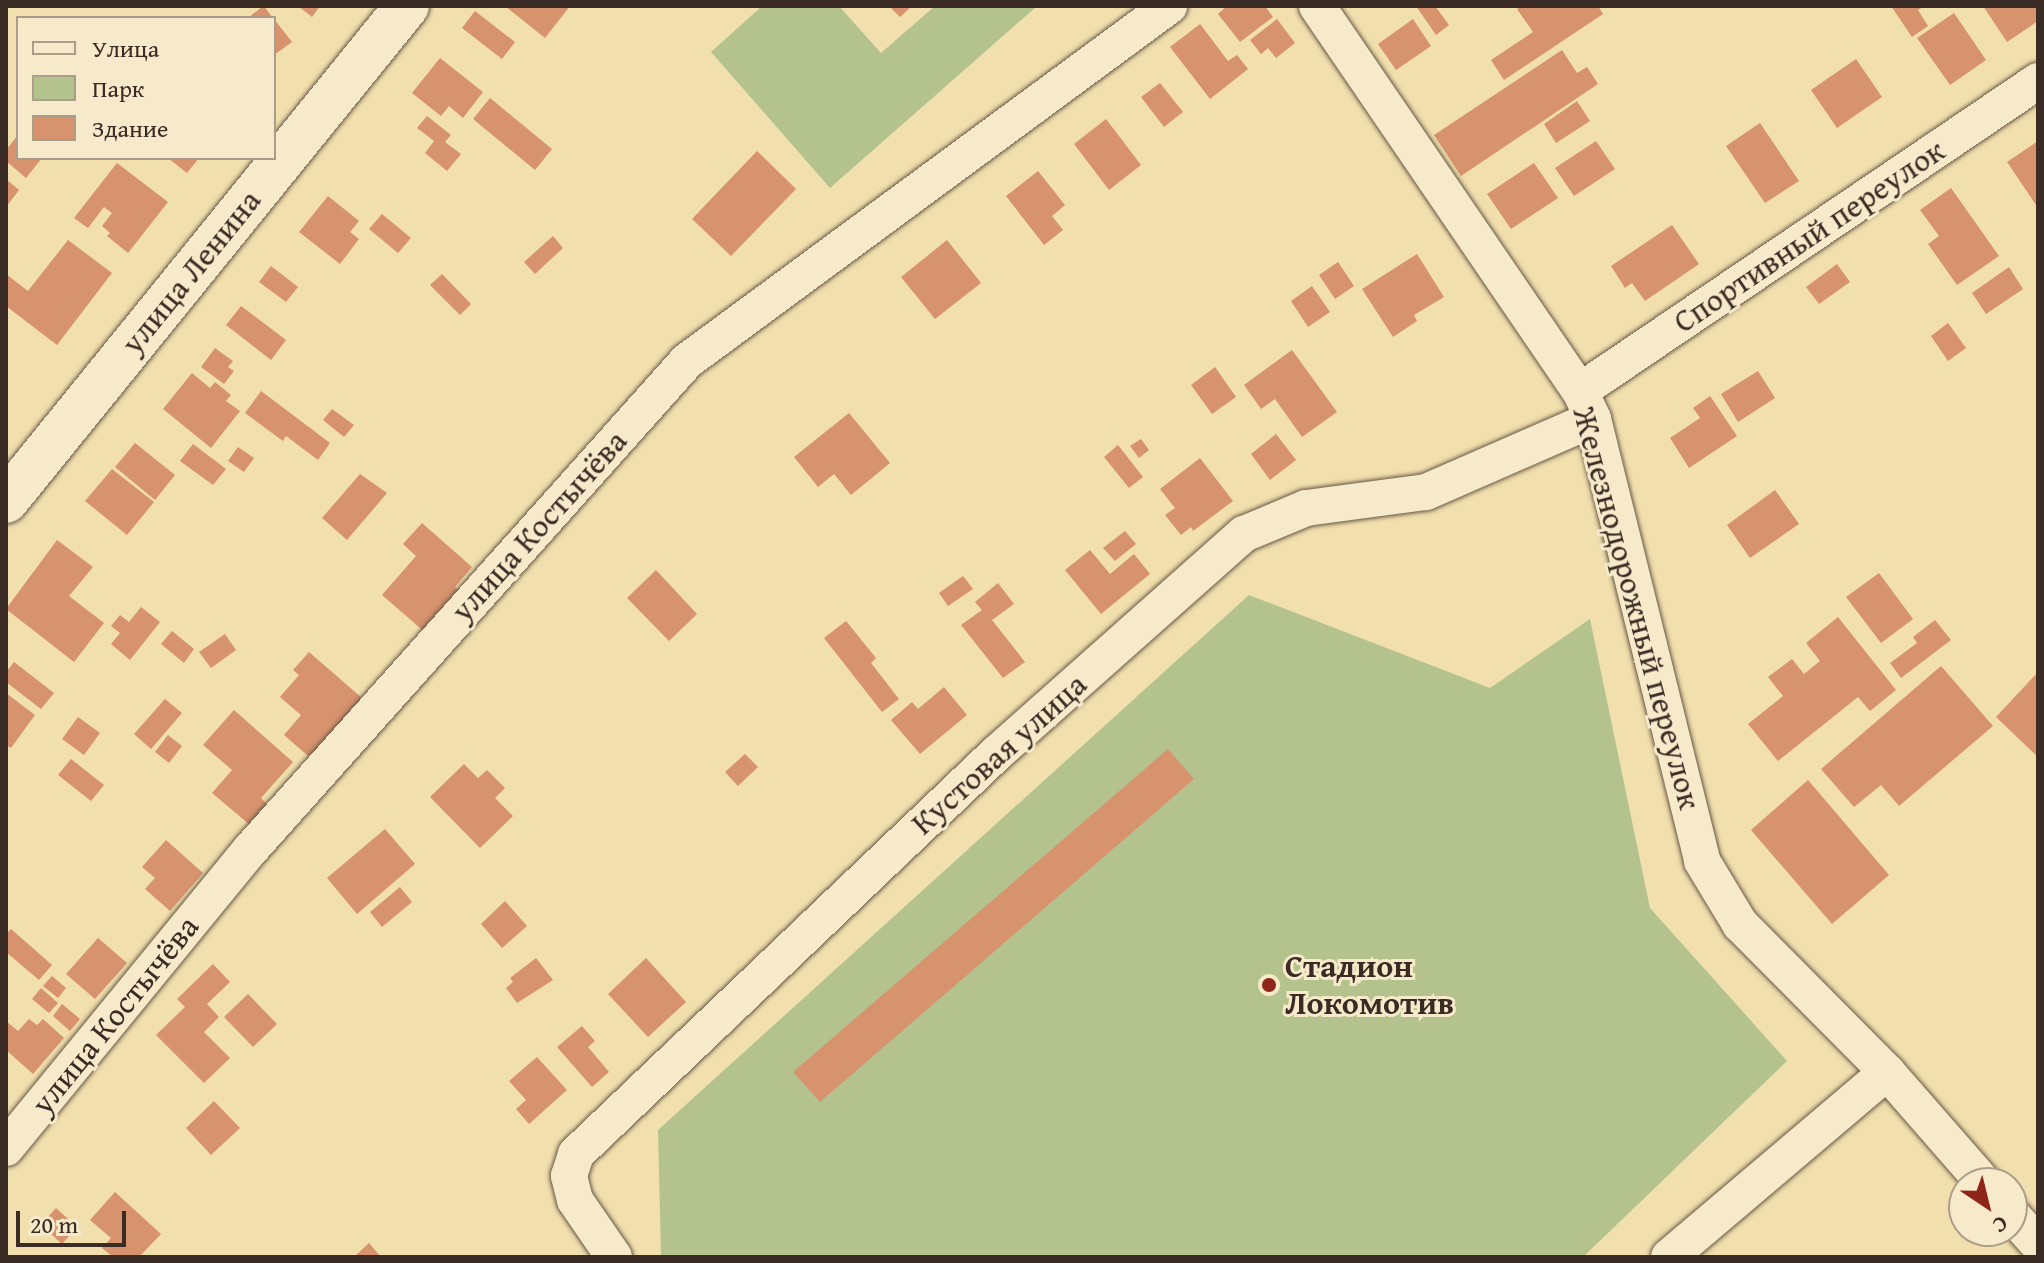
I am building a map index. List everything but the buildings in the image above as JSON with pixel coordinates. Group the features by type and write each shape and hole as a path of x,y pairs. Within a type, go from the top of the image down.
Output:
{"main road":[{"name":"улица Ленина","path":"6,501 407,6"}],"street":[{"name":"улица Костычёва","path":"6,1148 251,849 687,361 1169,6"},
{"name":"Железнодорожный переулок","path":"1317,6 1587,405 1702,861 1740,924 1887,1072 1970,1167"},
{"name":"Спортивный переулок","path":"1587,405 2038,81"},
{"name":"Кустовая улица","path":"614,1257 575,1200 569,1176 576,1154 997,753 1244,534 1306,508 1426,492 1587,405"},
{"path":"1669,1257 1887,1072"}],"green space":[{"path":"762,6 839,6 881,53 935,6 1036,7 830,188 711,52"},
{"name":"Стадион Локомотив","path":"1249,595 1490,688 1590,619 1650,908 1787,1061 1583,1257 661,1257 658,1130"}],"place":[{"name":"Стадион Локомотив","path":"1269,985"}]}
